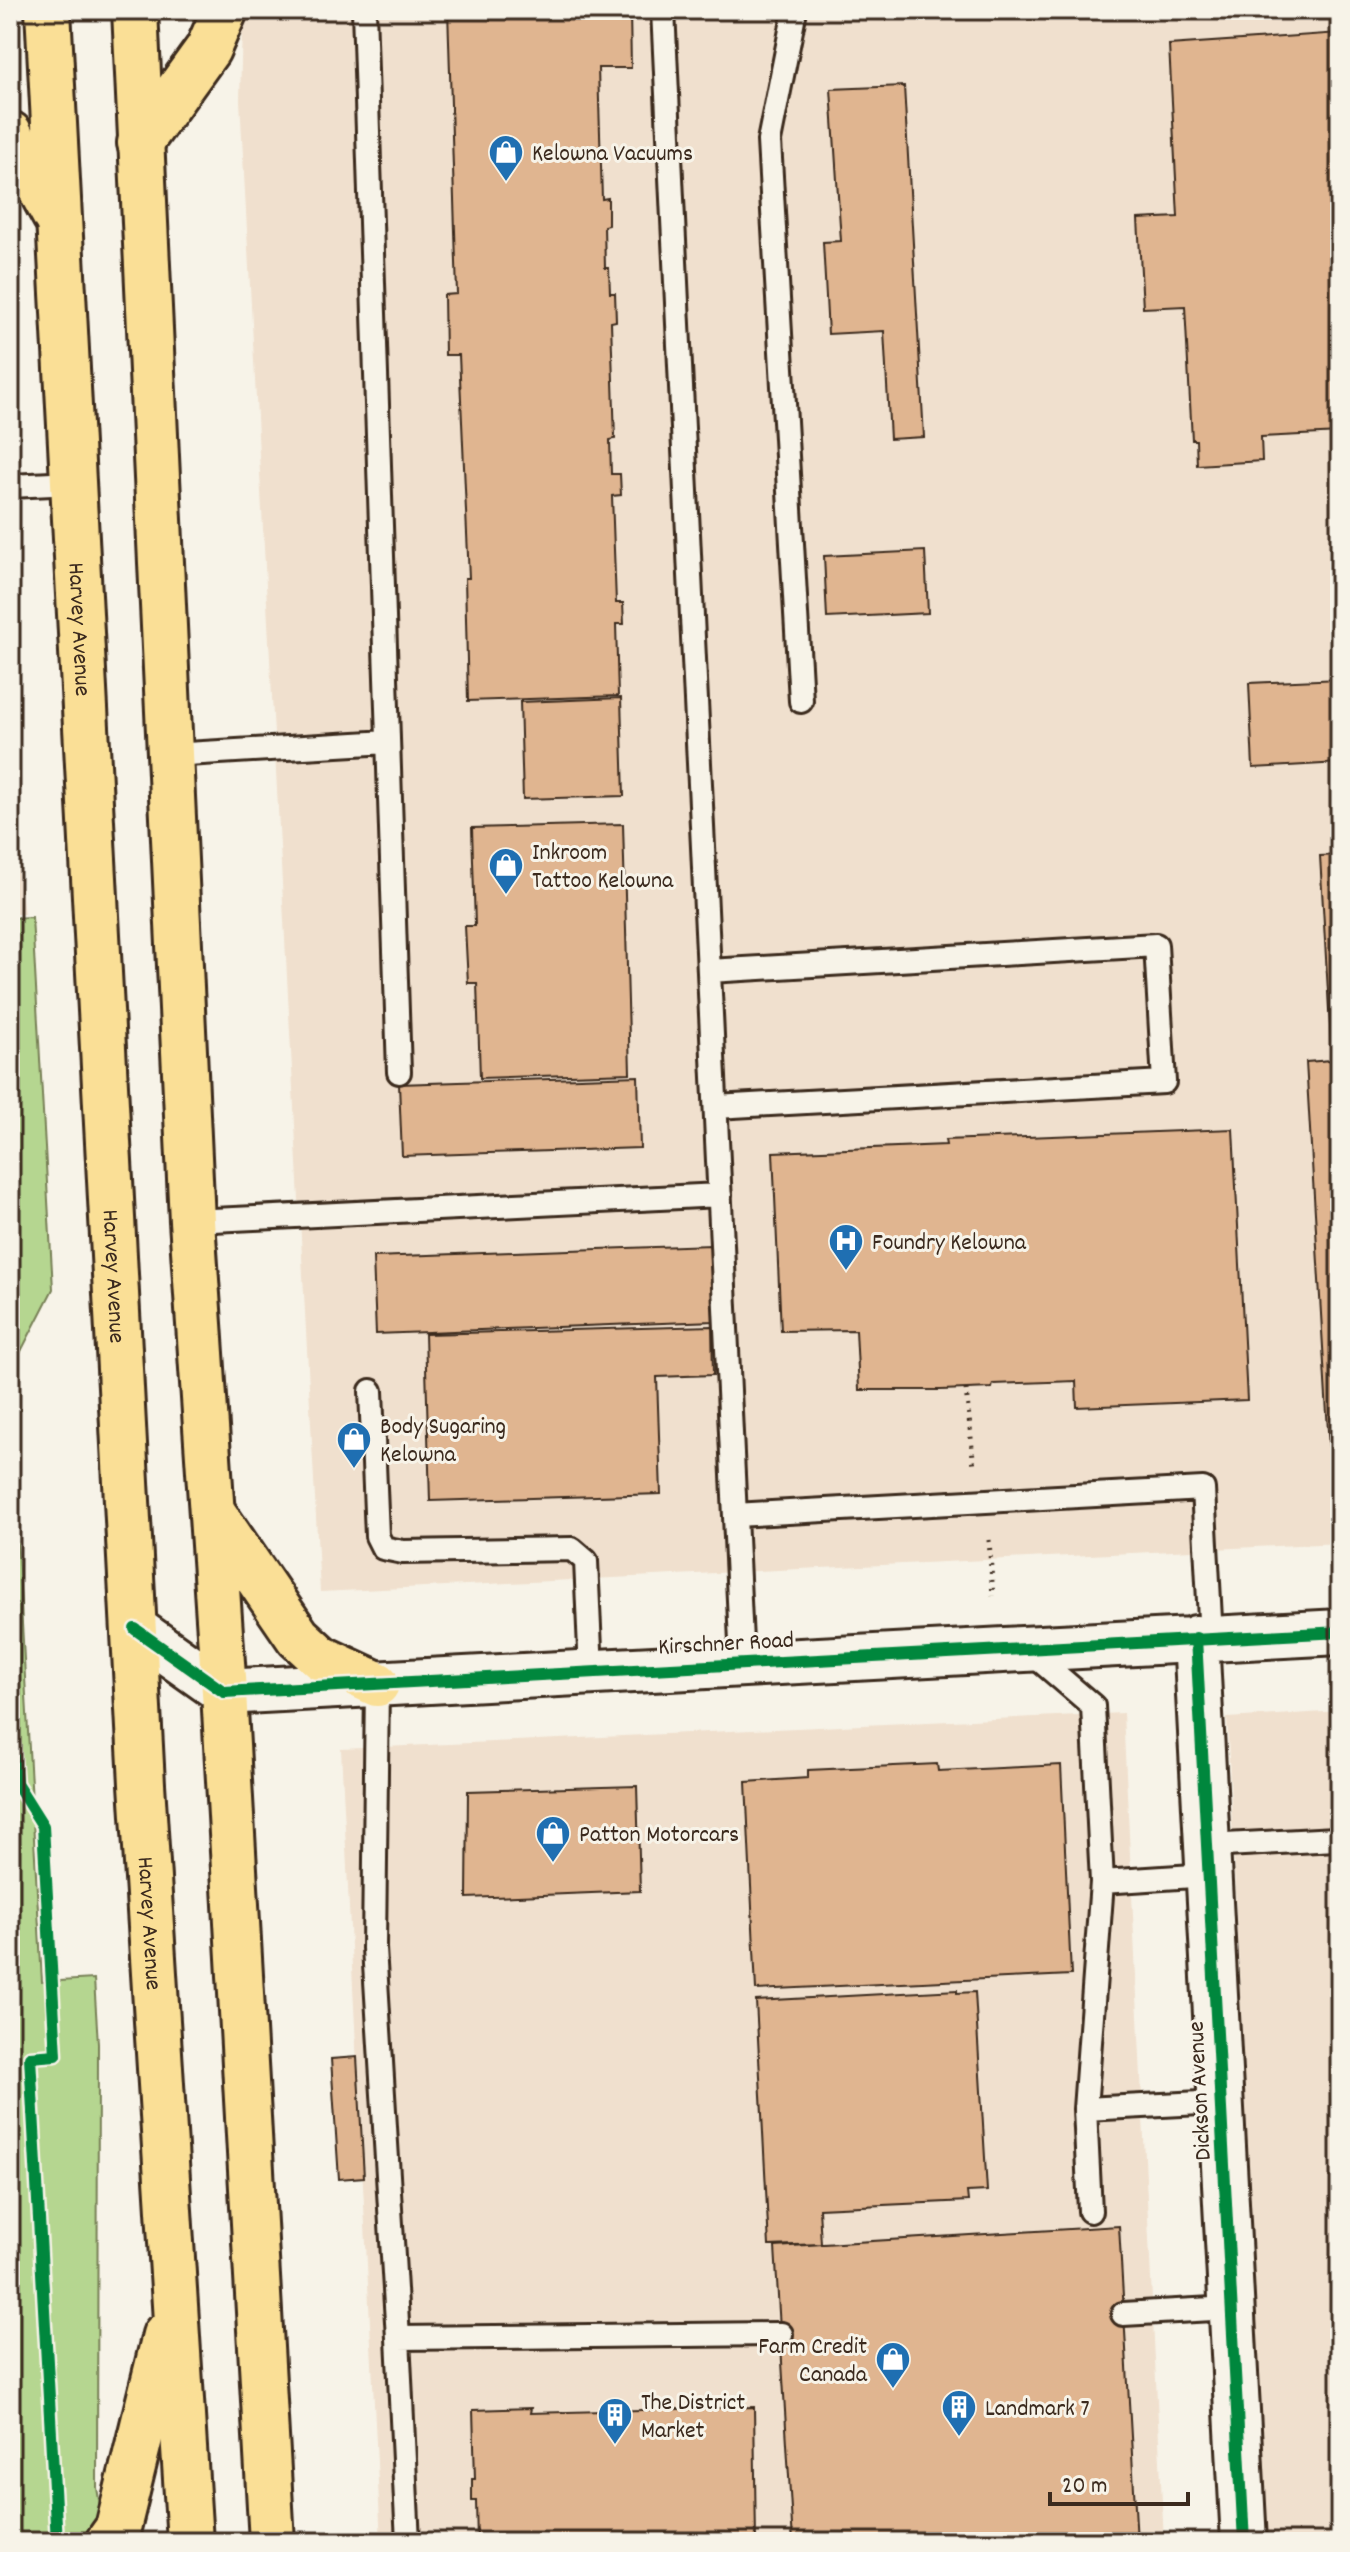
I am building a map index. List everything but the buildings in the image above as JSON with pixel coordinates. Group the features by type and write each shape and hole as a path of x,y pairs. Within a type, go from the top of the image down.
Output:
{"highway":[{"name":"Harvey Avenue","path":"48,10 135,1629 190,2542"},
{"path":"135,10 192,1221 224,1692 272,2542"},
{"path":"140,143 208,49 225,10"},
{"path":"10,134 60,225"},
{"path":"213,1513 298,1637 321,1658 377,1684"},
{"path":"108,2542 118,2528 175,2298"}],"street":[{"path":"135,1629 224,1692"},
{"name":"Kirschner Road","path":"224,1692 1340,1632"},
{"name":"Dickson Avenue","path":"1203,1638 1208,1861 1244,2542"}],"lane":[{"path":"364,10 399,1072"},
{"path":"663,10 742,1663"},
{"path":"795,10 769,141 801,701"},
{"path":"10,486 73,483"},
{"path":"170,755 388,742"},
{"path":"709,971 1156,945 1164,1082 716,1107"},
{"path":"192,1221 720,1195"},
{"path":"371,1391 377,1536 383,1548 403,1552 572,1549 586,1561 591,1672"},
{"path":"735,1515 1203,1489 1203,1638"},
{"path":"1026,1647 1093,1706 1102,1882 1085,2109 1090,2211"},
{"path":"377,1684 374,1948 408,2542"},
{"path":"1102,1882 1336,1839"},
{"path":"1085,2109 1220,2102"},
{"path":"1123,2314 1231,2308"},
{"path":"398,2338 781,2334"}],"path":[{"path":"966,1389 974,1470"},
{"path":"989,1540 993,1596"}],"shaded area":[{"path":"258,10 1340,10 1340,1543 320,1592 240,100 242,23"},
{"path":"10,807 24,914 10,914"},
{"path":"1340,1711 1340,2542 1266,2542 1227,1718"},
{"path":"1123,1713 1164,2542 381,2542 341,1749"}],"green space":[{"path":"32,917 53,1289 18,1357 13,1462 42,1982 94,1979 98,2044 97,2488 106,2542 10,2542 10,918"}],"cycle path":[{"path":"135,1629 224,1692 1340,1632"},
{"path":"1196,1638 1244,2542"},
{"path":"10,1708 16,1783 43,1826 56,2055 30,2057 57,2542"}],"place":[{"name":"Kelowna Vacuums","path":"506,183"},
{"name":"Inkroom Tattoo Kelowna","path":"506,896"},
{"name":"Foundry Kelowna","path":"846,1272"},
{"name":"Body Sugaring Kelowna","path":"354,1470"},
{"name":"Patton Motorcars","path":"553,1864"},
{"name":"Farm Credit Canada","path":"893,2390"},
{"name":"Landmark 7","path":"959,2438"},
{"name":"The District Market","path":"615,2446"}]}
